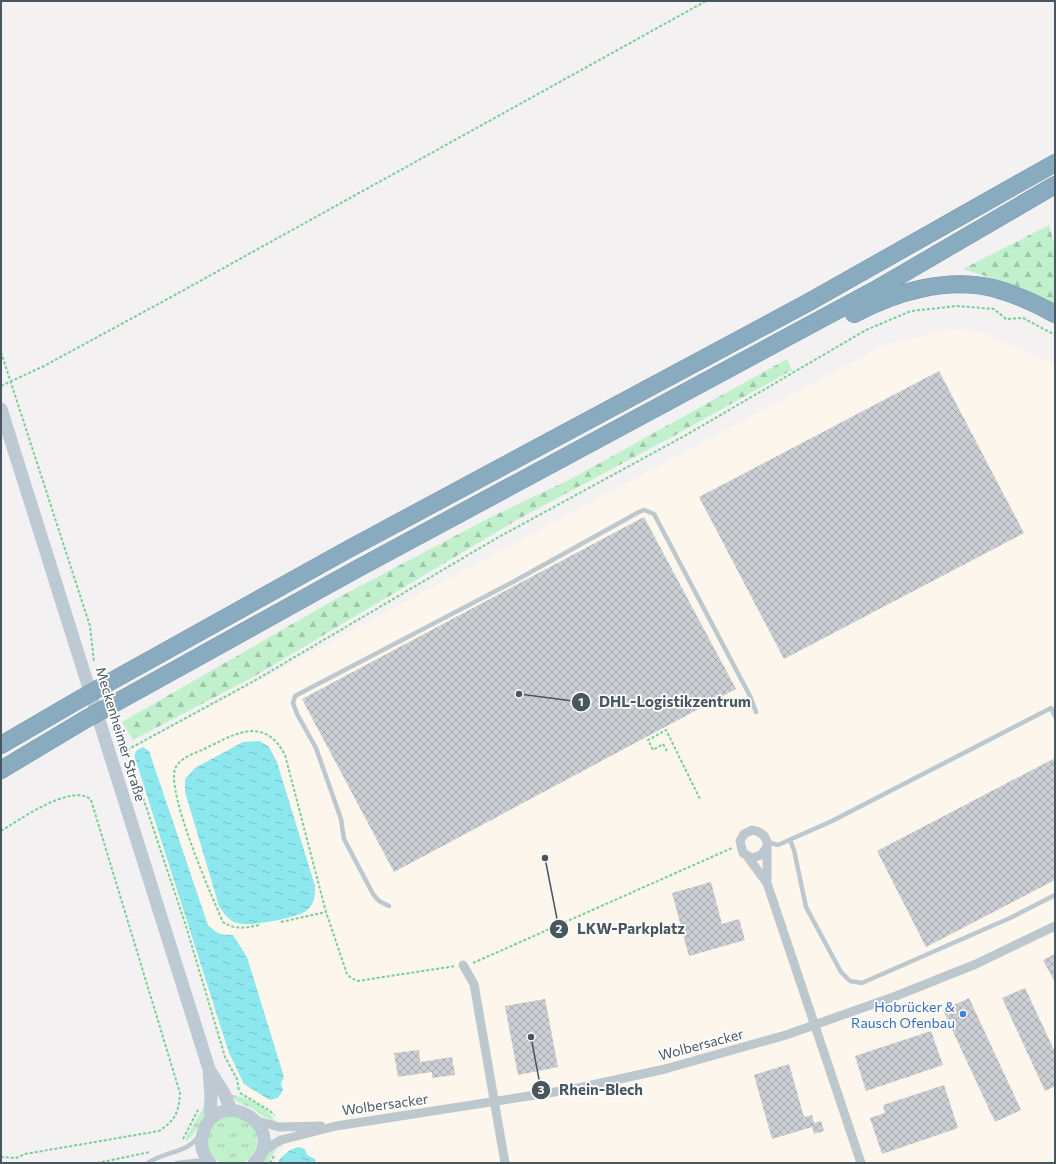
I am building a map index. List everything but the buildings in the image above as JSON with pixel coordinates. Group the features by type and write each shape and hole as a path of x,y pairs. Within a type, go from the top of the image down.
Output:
{"highway":[{"path":"1,745 101,687 347,550 809,302 1055,163"},
{"path":"1,770 86,720 109,712 349,574 875,290 1055,185"},
{"path":"573,454 618,440 868,306 897,295 930,287 960,285 992,288 1027,299 1055,314"}],"main road":[{"name":"Meckenheimer Straße","path":"1,409 209,1069 211,1096 207,1124 201,1140 203,1151 209,1162"},
{"name":"Meckenheimer Straße","path":"209,1069 224,1093 231,1110"},
{"path":"207,1124 220,1112 231,1110 245,1113 257,1122 262,1130 263,1140 262,1150 254,1163"}],"street":[{"path":"767,883 767,845 762,833 752,830 744,834 740,844 741,850 767,883 861,1163"},
{"path":"747,856 752,858 761,855 767,845"},
{"name":"Wolbersacker","path":"262,1150 281,1140 336,1126 574,1089 665,1069 815,1025 896,996 976,964 1055,926"},
{"path":"463,965 474,984 493,1101 505,1163"},
{"name":"Wolbersacker","path":"257,1122 279,1126 336,1126"}],"lane":[{"path":"389,906 379,901 373,894 344,839 341,819 316,748 297,714 293,703 295,696 382,652 639,512 644,510 650,512 657,520 750,696 756,712"},
{"path":"767,845 778,845 832,821 1052,708 1055,716"},
{"path":"790,840 794,850 806,906 841,972 850,981 862,983 1010,918 1055,895"},
{"path":"148,1163 195,1142 207,1124"},
{"path":"177,1163 201,1159 209,1162"}],"path":[{"path":"1,386 10,383 173,296 706,1"},
{"path":"127,750 254,681 497,538 688,434 866,330 911,311 957,306 994,309 1006,319 1023,318 1055,335"},
{"path":"1,352 90,626 94,662"},
{"path":"109,712 127,750 186,926 225,1057 237,1079 239,1092 270,1111 276,1118 279,1126"},
{"path":"260,925 231,928 223,922 210,892 176,795 174,779 175,768 184,758 237,733 250,730 261,732 278,743 284,755 326,912 347,974 358,980 477,962 740,844"},
{"path":"667,751 664,744 653,750 648,740 666,730 700,799"},
{"path":"1,831 44,805 78,794 86,795 91,800 180,1093 179,1107 170,1124 159,1131 25,1154 16,1158 1,1157"},
{"path":"281,922 326,912"},
{"path":"184,1148 182,1141 201,1104 211,1096"},
{"path":"97,1163 153,1152"},
{"path":"16,1158 16,1163"}],"shaded area":[{"path":"946,329 981,332 1055,365 1055,1163 274,1163 285,1145 282,1121 273,1110 251,1098 243,1091 239,1078 227,1055 130,750 883,346"}],"green space":[{"path":"1049,225 1055,247 1055,305 1023,288 963,269"},
{"path":"787,359 792,370 670,438 520,518 253,677 133,740 122,722 334,600 491,517 571,479"},
{"path":"229,1094 250,1100 263,1108 273,1117 275,1123 251,1108 236,1101"},
{"path":"207,1101 200,1123 186,1142 186,1138"},
{"path":"232,1115 241,1117 250,1122 255,1131 257,1140 255,1149 250,1158 241,1163 232,1165 223,1163 214,1158 209,1149 207,1140 209,1131 214,1122 223,1117"},
{"path":"278,1146 268,1163 261,1163 268,1152"}],"water":[{"path":"260,741 269,747 277,762 315,886 315,893 314,900 309,909 301,914 272,921 243,924 231,920 219,906 185,792 185,779 195,768 243,742"},
{"path":"143,747 149,751 208,925 219,933 233,935 247,957 284,1077 281,1083 283,1090 278,1098 270,1100 244,1084 229,1053 134,755 137,750"},
{"path":"299,1147 305,1149 307,1155 315,1159 316,1163 277,1163 286,1153"}],"place":[{"name":"DHL-Logistikzentrum","path":"519,694"},
{"name":"LKW-Parkplatz","path":"545,858"},
{"name":"Hobrücker & Rausch Ofenbau","path":"963,1014"},
{"name":"Rhein-Blech","path":"531,1037"}]}
